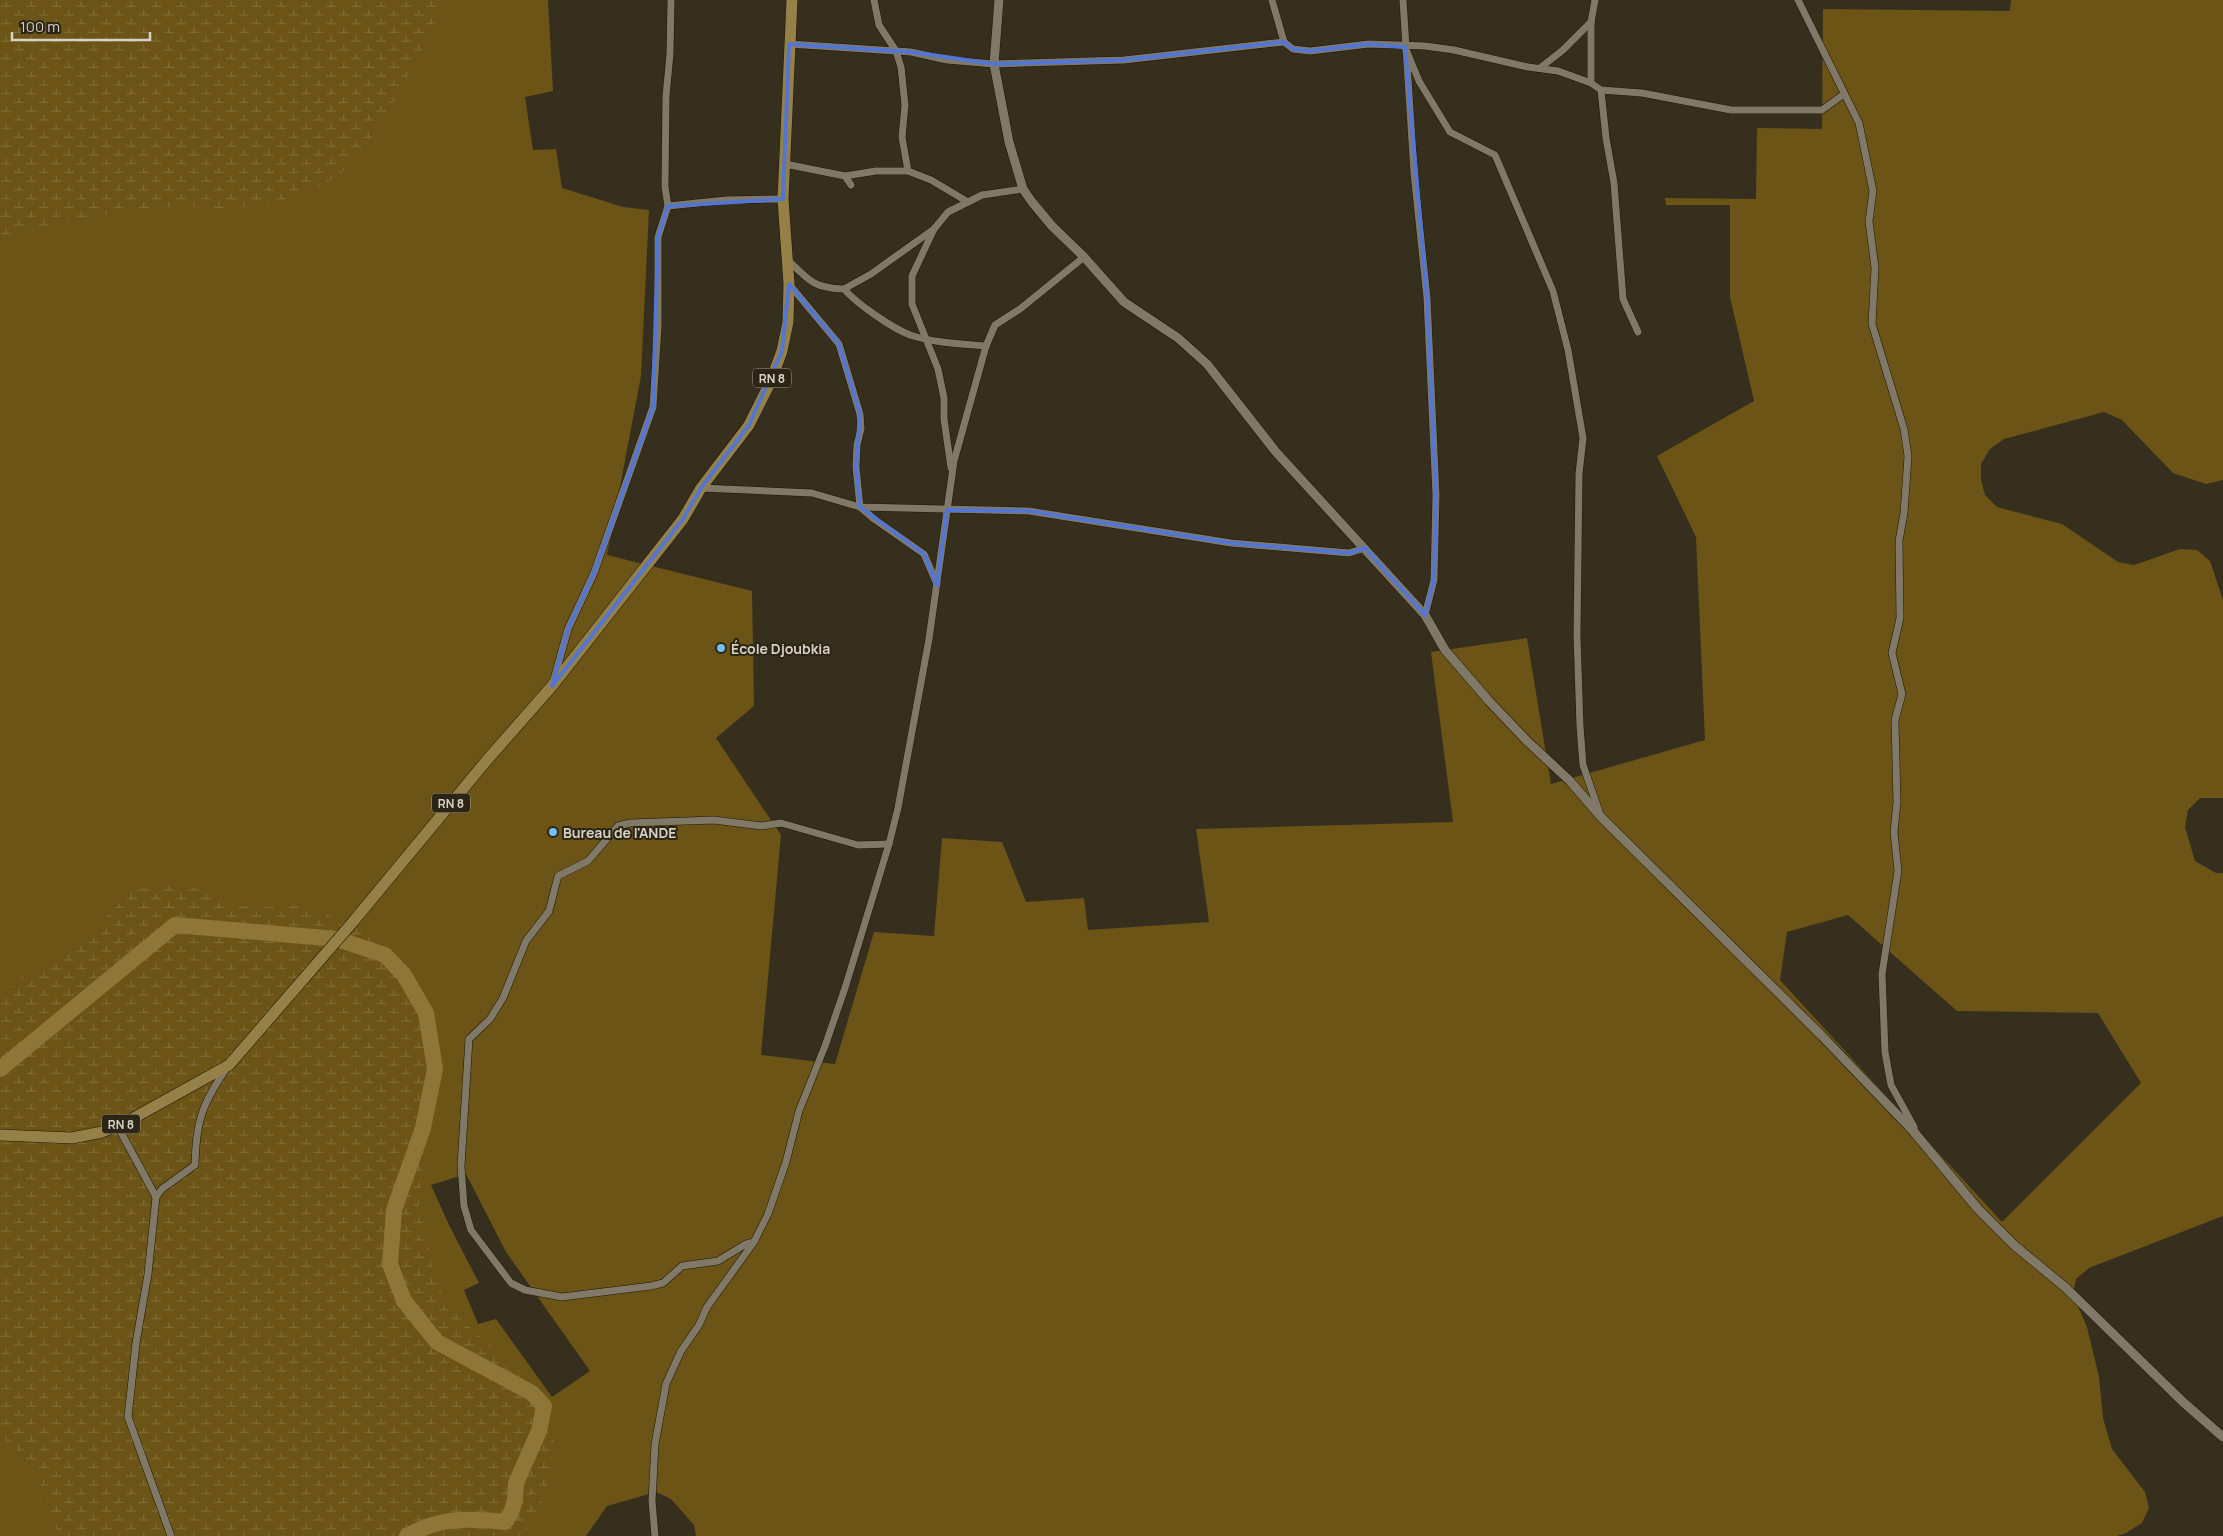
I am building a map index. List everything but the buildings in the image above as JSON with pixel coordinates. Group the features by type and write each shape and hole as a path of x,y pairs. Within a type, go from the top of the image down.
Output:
{"main road":[{"name":"RN 8","path":"0,1136 72,1138 102,1132 229,1065 552,686 683,519 701,488 749,425 771,381 782,351 786,331 789,284 783,199 792,0"}],"street":[{"path":"552,686 568,628 594,573 653,407 658,326 658,237 668,206 665,187 665,122 671,0"},
{"path":"874,0 879,25 896,51 901,67 904,105 902,137 908,171"},
{"path":"999,0 994,64 1009,142 1023,189 1052,226 1084,257 1124,302 1178,338 1206,364 1276,452 1425,615 1445,650 1489,701 1526,740 1570,781 1601,816 1816,1030 1914,1132 1978,1209 2014,1245 2066,1288 2183,1402 2223,1438"},
{"path":"1272,0 1284,42 1293,49 1310,50 1369,44 1405,47 1425,46 1454,50 1528,67 1558,71 1591,83 1601,90 1642,94 1731,110 1822,110 1844,94"},
{"path":"1403,0 1414,181 1427,298 1436,495 1434,580 1425,615"},
{"path":"1591,83 1591,22 1595,0"},
{"path":"1798,0 1859,123 1873,191 1869,221 1875,268 1872,324 1904,430 1908,456 1904,514 1899,541 1900,618 1892,653 1902,694 1896,720 1897,802 1894,832 1898,871 1882,974 1885,1052 1891,1085 1914,1127 1914,1132"},
{"path":"1540,68 1564,50 1591,22"},
{"path":"789,44 911,52 947,60 994,64 1124,60 1284,42"},
{"path":"1405,47 1419,81 1450,132 1495,155 1553,291 1568,350 1583,438 1579,474 1577,636 1580,726 1583,765 1601,816"},
{"path":"1601,90 1606,138 1614,182 1623,299 1638,332"},
{"path":"785,164 845,176 876,171 908,171 931,180 968,202"},
{"path":"845,176 851,184"},
{"path":"952,476 944,419 944,398 938,369 912,304 912,276 934,229 948,212 982,195 1023,189"},
{"path":"668,206 726,200 783,199"},
{"path":"787,259 808,280 824,288 844,289 871,274 934,229"},
{"path":"655,1536 652,1501 655,1444 666,1384 681,1351 699,1325 707,1308 754,1242 768,1214 786,1162 799,1112 839,1004 889,844 898,808 929,639 946,510 956,451 986,346 995,325 1020,309 1084,257"},
{"path":"789,284 839,344 860,414 861,429 857,445 856,467 860,507 924,554 937,585"},
{"path":"844,289 856,303 910,335 953,344 986,346"},
{"path":"701,488 812,493 860,507 1030,511 1231,543 1349,553 1365,548"},
{"path":"754,1242 746,1244 718,1261 682,1266 663,1283 651,1286 562,1297 525,1290 511,1283 471,1230 464,1206 461,1166 469,1039 490,1019 503,998 526,941 549,911 558,876 588,861 618,826 630,822 714,820 761,826 781,823 858,845 889,844"},
{"path":"170,1536 128,1417 136,1343 148,1274 156,1197 162,1189 195,1165 195,1144 200,1116 209,1095 229,1065"},
{"path":"117,1125 156,1197"}],"highlighted area":[{"path":"1284,42 1293,49 1310,51 1369,44 1405,47 1427,298 1436,495 1434,580 1425,615 1365,548 1349,553 1231,543 1029,511 947,510 937,585 924,554 860,507 856,467 860,414 839,344 789,284 782,351 749,425 701,488 683,519 552,686 568,629 594,573 653,407 658,237 668,206 783,199 789,44 911,52 994,64 1124,60"}],"green space":[{"path":"0,0 548,0 553,91 525,97 533,150 556,149 562,188 623,207 649,210 641,376 607,555 752,591 754,706 716,738 781,835 761,1055 835,1064 874,932 934,936 942,838 1002,842 1026,902 1084,898 1088,930 1209,922 1196,829 1453,822 1431,652 1527,638 1551,784 1705,740 1696,537 1657,456 1754,401 1730,297 1730,205 1666,205 1665,198 1756,199 1757,128 1822,129 1823,9 2010,11 2011,0 2223,0 2223,480 2206,484 2173,473 2122,420 2104,412 2004,439 1990,449 1981,464 1981,480 1985,495 1997,507 2062,524 2118,562 2134,565 2180,549 2197,550 2210,561 2223,600 2223,798 2200,798 2188,810 2185,827 2195,861 2216,873 2223,873 2223,1216 2089,1268 2076,1279 2073,1295 2087,1327 2099,1377 2103,1418 2112,1449 2145,1492 2149,1508 2142,1523 2117,1536 696,1536 694,1525 671,1499 656,1492 607,1506 586,1536 0,1536","holes":["1848,915 1957,1011 2098,1013 2141,1083 2002,1222 1780,980 1787,932","466,1174 506,1252 590,1371 552,1397 496,1319 478,1324 464,1290 479,1283 431,1185"]},
{"path":"0,0 446,0 408,76 368,143 351,164 325,184 292,198 258,205 225,208 157,208 78,219 0,236"},
{"path":"140,887 195,887 212,892 233,903 254,908 296,905 311,908 379,936 406,962 415,977 431,1010 442,1057 424,1156 419,1205 432,1265 442,1294 463,1322 544,1395 555,1431 552,1464 545,1496 524,1536 59,1536 39,1480 20,1452 0,1436 0,993 22,977 38,971 105,919 126,895"}],"waterway":[{"path":"0,1069 175,925 337,939 385,955 404,975 426,1013 435,1069 423,1128 394,1210 390,1264 404,1301 437,1342 532,1393 544,1406 539,1431 516,1483 515,1500 511,1513 505,1522 454,1520 431,1525 407,1536"}],"place":[{"name":"École Djoubkia","path":"721,648"},
{"name":"Bureau de l'ANDE","path":"553,832"}]}
